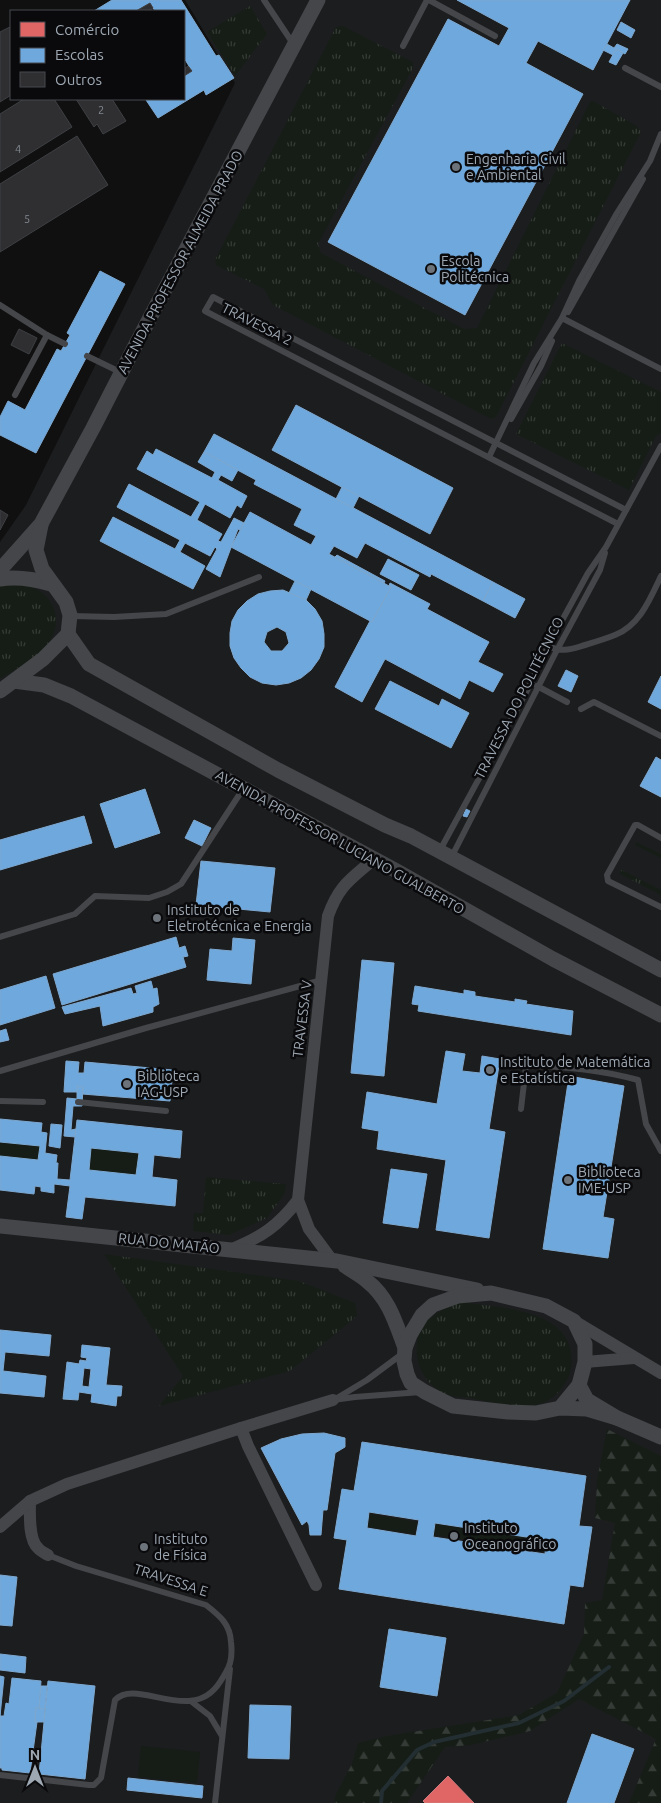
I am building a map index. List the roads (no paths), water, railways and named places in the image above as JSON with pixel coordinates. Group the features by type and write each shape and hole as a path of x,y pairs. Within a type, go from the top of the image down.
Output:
{"street":[{"name":"AVENIDA PROFESSOR ALMEIDA PRADO","path":"0,570 41,524 318,0"},
{"name":"AVENIDA PROFESSOR ALMEIDA PRADO","path":"41,524 36,550 42,569 51,584 66,602 70,616"},
{"path":"0,579 10,577 28,578 51,584"},
{"path":"0,691 43,659 68,634 70,616"},
{"path":"68,634 89,664 278,770 385,825 411,836 444,856 661,970"},
{"name":"AVENIDA PROFESSOR LUCIANO GUALBERTO","path":"14,682 44,685 71,696 374,859 553,959 661,1015"},
{"name":"TRAVESSA V","path":"335,1260 309,1229 298,1200 328,916 334,898 345,884 374,859"},
{"path":"232,1249 253,1241 270,1230 298,1200"},
{"name":"RUA DO MATÃO","path":"0,1226 335,1260 490,1293"},
{"name":"RUA DO MATÃO","path":"335,1260 369,1282 376,1289 393,1314 405,1350"},
{"path":"661,1373 546,1306 490,1293 458,1296 433,1304 422,1315 410,1335 405,1350 407,1374 411,1382 425,1392 453,1406 508,1412 536,1412 560,1408 588,1410 617,1418 661,1437"},
{"path":"560,1408 579,1385 585,1362 585,1344 574,1321"},
{"path":"585,1362 634,1358"},
{"path":"579,1385 588,1400 617,1418"},
{"path":"0,1527 30,1501 67,1484 333,1400"},
{"path":"241,1428 316,1585"},
{"name":"TRAVESSA E","path":"30,1501 30,1522 36,1548 48,1555"}],"lane":[{"path":"264,0 294,46"},
{"path":"403,46 428,0 495,36"},
{"path":"625,68 661,87"},
{"path":"650,161 661,134"},
{"path":"488,457 534,363 562,318 584,270 617,213 661,145"},
{"name":"TRAVESSA 2","path":"618,524 205,311 213,297 626,510"},
{"path":"0,305 65,344"},
{"path":"562,318 661,369"},
{"path":"15,395 47,334"},
{"path":"88,356 121,373"},
{"name":"TRAVESSA DO POLITÉCNICO","path":"444,856 548,646 588,573 606,547 661,446"},
{"name":"TRAVESSA DO POLITÉCNICO","path":"444,856 538,687 600,570 606,547"},
{"path":"70,616 114,617 166,614 259,576"},
{"path":"548,646 557,650 567,651 615,635 626,629 644,610 661,576"},
{"path":"531,683 567,702"},
{"path":"581,709 594,702 661,736"},
{"path":"0,937 75,914 95,896 149,898 167,892 181,884 243,789"},
{"path":"661,838 635,825 611,867 607,878 608,881 661,908"},
{"path":"0,1071 322,980"},
{"path":"521,1109 526,1066 564,1066 613,1073 638,1080 646,1124 661,1151"},
{"path":"0,1101 42,1102"},
{"path":"78,1102 166,1112"},
{"path":"333,1400 367,1380 405,1350"},
{"path":"333,1400 425,1392"},
{"name":"TRAVESSA E","path":"48,1555 76,1566 206,1605 222,1617 231,1634 232,1652 230,1666 209,1696 192,1702"},
{"path":"215,1803 230,1666"},
{"path":"0,1775 89,1786 94,1785 101,1778 114,1700 117,1697 128,1694 192,1702 210,1716 222,1736"}],"waterway":[{"path":"381,1803 382,1791 417,1750 434,1742 519,1723 564,1701 609,1667"}],"place":[{"name":"Engenharia Civil e Ambiental","path":"456,167"},
{"name":"Escola Politécnica","path":"431,269"},
{"name":"Instituto de Eletrotécnica e Energia","path":"157,918"},
{"name":"Instituto de Matemática e Estatística","path":"490,1070"},
{"name":"Biblioteca IAG-USP","path":"127,1084"},
{"name":"Biblioteca IME-USP","path":"568,1180"},
{"name":"Instituto Oceanográfico","path":"454,1536"},
{"name":"Instituto de Física","path":"144,1547"}]}
